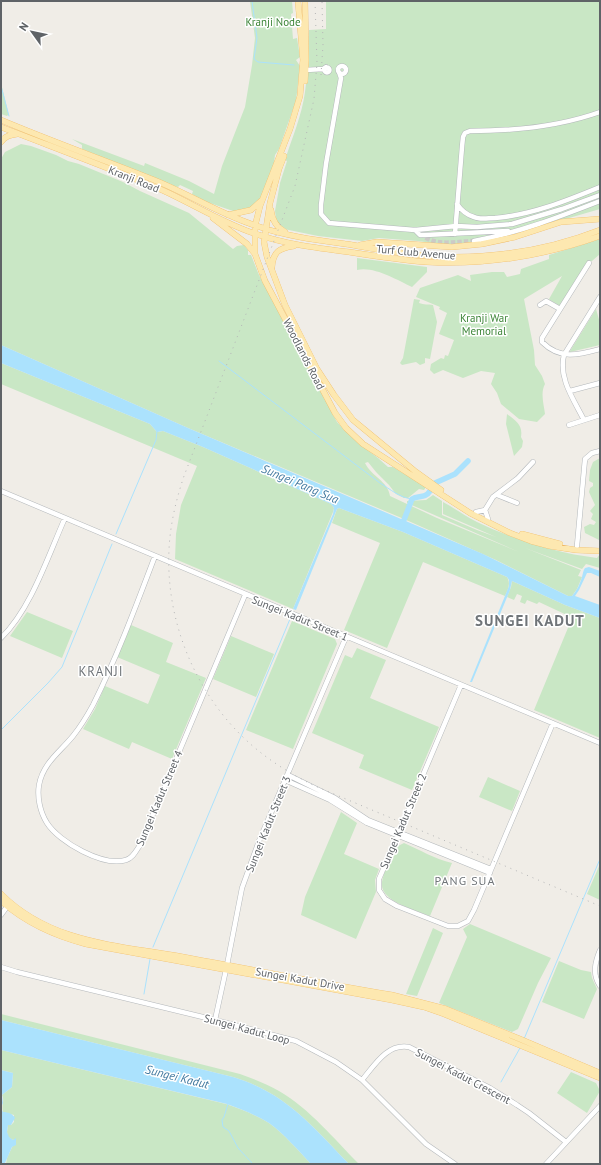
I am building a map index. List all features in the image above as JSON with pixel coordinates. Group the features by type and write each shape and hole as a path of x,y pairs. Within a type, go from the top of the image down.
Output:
{"main road":[{"name":"Woodlands Road","path":"298,1 303,60 300,96 290,129 262,199 255,226 255,254 265,281 336,414 346,428 363,444 470,513 510,534 550,546 576,550 600,551"},
{"name":"Woodlands Road","path":"305,1 306,70 301,105 279,169 270,203 265,237 267,257 285,305 317,369 353,420 385,448 422,477 476,512 511,530 531,537 576,546 600,547"},
{"name":"Kranji Road","path":"3,125 18,134 157,188 205,212 265,237"},
{"name":"Kranji Road","path":"3,125 165,185 255,226"},
{"path":"1,142 8,136 18,134"},
{"path":"228,215 251,210 258,205 262,199"},
{"path":"270,203 272,218 275,224 279,229 292,236"},
{"path":"205,212 247,244 255,254"},
{"path":"356,246 377,242 452,247 482,244 515,237 561,222 600,219"},
{"name":"Turf Club Avenue","path":"255,226 292,236 356,246 423,255 455,257 532,250 561,243 600,230"},
{"name":"Turf Club Avenue","path":"265,237 298,245 398,259 459,262 491,261 524,257 556,251 600,236"},
{"path":"272,271 273,259 276,253 285,247 298,245"},
{"path":"380,455 385,448"},
{"name":"Sungei Kadut Drive","path":"1,894 8,904"},
{"name":"Sungei Kadut Drive","path":"1,901 67,935 424,1007 600,1078"},
{"name":"Sungei Kadut Drive","path":"226,968 392,995 422,1002 446,1009 524,1040 600,1073"},
{"path":"576,1062 579,1065 579,1069"}],"street":[{"path":"306,70 327,69 340,73 326,164 322,214 329,223 334,225 415,230 456,226 477,227 512,224 562,209 600,195"},
{"path":"455,234 465,133 470,131 518,130 546,126 574,120 600,112"},
{"path":"1,142 3,125"},
{"path":"457,204 466,213 476,218 484,219 516,216 600,187"},
{"path":"474,241 563,216 600,201"},
{"path":"415,230 420,235 516,230"},
{"path":"588,263 542,338 543,343 564,355 579,355 600,349"},
{"path":"584,420 563,374 562,364 564,355 600,297"},
{"path":"540,305 546,301 560,309"},
{"path":"570,391 600,383"},
{"path":"568,425 600,416"},
{"path":"576,546 585,459 592,453 600,451"},
{"path":"488,519 485,510 491,499 518,478 533,462"},
{"name":"Sungei Kadut Street 1","path":"1,491 244,595 600,743"},
{"path":"497,494 517,503"},
{"path":"476,512 485,510"},
{"path":"1,638 28,601 65,518"},
{"name":"Sungei Kadut Street 4","path":"155,556 118,650 93,706 79,729 48,763 42,773 39,786 41,812 55,834 80,851 113,861 125,860 136,853 244,595"},
{"name":"Sungei Kadut Street 3","path":"215,1020 242,888 285,780 346,637"},
{"name":"Sungei Kadut Street 2","path":"461,685 379,879 379,890 385,899 397,906 448,926 458,926 468,921 491,871 553,724"},
{"path":"288,775 335,798 368,820 388,830 491,871"},
{"path":"285,780 330,800 367,823 388,830 401,824 404,836"},
{"path":"388,830 393,845"},
{"path":"393,845 404,836"},
{"path":"1,915 8,904"},
{"path":"600,950 594,969 596,980 600,986"},
{"name":"Sungei Kadut Loop","path":"1,967 16,972 296,1041 336,1062 362,1080 426,1144 455,1164"},
{"name":"Sungei Kadut Crescent","path":"362,1080 391,1049 403,1046 409,1047 490,1088 523,1108 566,1142"},
{"path":"546,1164 599,1105"}],"green space":[{"name":"Kranji Node","path":"250,1 292,1 293,13 291,14 293,39 297,38 300,57 296,60 300,66 296,101 279,149 275,155 274,163 258,202 250,208 239,212 233,211 201,200 192,194 193,191 180,185 178,187 173,186 82,149 82,145 72,139 144,166 145,163 189,181 214,194 222,166 245,107 255,38"},
{"path":"326,1 600,1 600,209 493,240 452,246 418,241 379,238 362,241 318,236 284,229 280,226 276,219 275,211 280,183 287,161 285,160 304,101 307,76 309,30 326,29"},
{"path":"1,83 9,116 1,114"},
{"path":"21,144 56,155 123,182 189,213 233,249 237,246 244,245 248,250 248,255 251,255 259,275 337,422 357,442 388,467 393,467 426,487 424,490 419,489 408,498 404,498 396,494 368,462 365,463 371,472 383,482 389,491 390,496 437,518 519,552 407,503 407,501 426,500 433,495 442,501 442,515 496,537 443,514 443,502 477,522 506,535 536,545 581,556 597,558 600,554 600,568 586,564 582,569 525,548 581,570 578,576 582,577 577,589 572,596 568,596 496,560 404,519 188,428 1,345 1,159 5,152"},
{"name":"Kranji War Memorial","path":"600,239 600,254 592,261 588,262 560,306 549,299 562,276 524,299 534,350 535,365 545,384 543,403 545,414 537,422 519,419 501,404 497,393 491,384 495,373 481,371 463,378 443,370 434,374 430,370 431,364 441,358 444,359 445,355 448,356 454,340 439,334 447,313 439,309 440,307 416,297 420,288 458,275 471,281 470,275 504,272 507,277 520,274 521,269 549,259 549,255"},
{"path":"357,258 427,267 427,272 412,287 378,272 364,269 357,270"},
{"path":"414,299 420,300 419,303 421,304 433,305 437,322 430,359 425,358 425,363 420,365 416,362 402,365 400,363 403,358"},
{"path":"596,309 600,323 600,345 570,352 570,351"},
{"path":"1,363 150,424 157,432 163,431 203,447 331,504 334,508 333,512 293,609 175,559 176,534 181,505 197,466 1,384"},
{"path":"507,414 520,426 523,441 522,447 514,456 506,424"},
{"path":"600,458 599,540 585,533 584,527 590,524 594,525 596,522 591,519 593,514 590,511 595,505 589,492 590,488 593,486 593,483 589,481 590,470 593,462"},
{"path":"339,508 403,532 507,577 509,584 505,596 423,562 387,648 344,630 380,543 332,523 337,509"},
{"path":"512,581 565,605 600,618 600,738 534,710 570,623 571,617 539,602 537,604 527,600 525,604 520,602 522,596 517,594 514,600 507,597"},
{"path":"27,612 73,631 62,658 10,636"},
{"path":"292,621 335,639 337,644 293,749 246,730"},
{"path":"131,625 173,643 166,662 206,678 172,759 132,742 129,749 83,729 95,709 105,686 148,704 160,675 117,657"},
{"path":"231,636 274,654 256,697 213,679"},
{"path":"357,648 386,660 370,698 439,727 412,790 359,768 364,755 312,733 345,655 352,658"},
{"path":"488,777 520,791 512,811 479,797"},
{"path":"341,812 357,823 344,854 379,869 375,880 376,892 356,939 301,915 305,897"},
{"path":"404,843 434,857 452,863 430,916 407,908 392,900 383,889 382,882 390,860 396,847"},
{"path":"600,864 600,900 587,894"},
{"path":"470,924 551,958 538,983 518,1029 512,1032 439,1003 467,937 463,929"},
{"path":"433,928 443,933 417,996 406,994"},
{"path":"559,961 581,970 591,972 597,989 584,1019 542,1002"},
{"path":"1,1014 240,1074 270,1086 301,1106 359,1164 349,1164 297,1112 268,1092 252,1084 233,1077 1,1020"},
{"path":"1,1050 226,1104 237,1108 254,1115 275,1127 311,1164 6,1164 7,1158 16,1139 13,1140 8,1137 7,1132 8,1125 11,1125 14,1122 14,1115 3,1112 2,1095 12,1087 13,1073 1,1070"},
{"path":"571,1072 596,1083 600,1091 587,1113 557,1093"}],"water":[{"name":"Sungei Pang Sua","path":"1,345 188,428 483,554 568,596 572,596 577,589 585,568 589,567 600,571 600,577 587,573 575,596 600,605 600,618 565,605 512,581 510,590 472,682 470,682 509,586 509,580 507,577 403,532 339,508 337,509 296,610 293,609 333,514 334,508 331,504 203,447 163,431 157,432 150,424 1,363"},
{"name":"Sungei Kadut","path":"1,1020 233,1077 252,1084 268,1092 297,1112 349,1164 311,1164 275,1127 259,1117 227,1104 1,1050"},
{"path":"1,1070 13,1073 12,1087 2,1095 3,1103 1,1108"},
{"path":"1,1108 3,1112 13,1115 15,1118 11,1125 8,1125 7,1132 9,1137 13,1140 16,1138 16,1145 12,1147 5,1163 6,1164 1,1164"}],"waterway":[{"path":"252,1 257,38 254,59 258,62 294,65"},
{"path":"1,86 9,116"},
{"path":"219,361 380,483 399,495 412,499"},
{"path":"116,534 156,440 157,431"},
{"path":"435,483 455,474 468,461"},
{"path":"402,525 412,499 424,496 430,491"},
{"path":"1,730 62,667 112,544"},
{"path":"153,947 290,619"},
{"path":"524,1039 600,859"},
{"path":"144,994 150,959"},
{"path":"501,1082 520,1048"},
{"path":"228,1104 222,1120 223,1127 229,1131 238,1148 253,1164"}],"tunnel":[{"path":"421,233 432,241 446,243 474,241"}],"railway":[{"path":"315,1 317,63 314,99 295,186 184,476 174,513 169,550 170,581 174,612 183,642 195,670 210,697 229,722 250,744 275,763 315,786 600,906"},
{"path":"321,75 323,45 322,1"}],"district":[{"name":"SUNGEI KADUT","path":"530,621"},
{"name":"KRANJI","path":"101,671"},
{"name":"PANG SUA","path":"465,881"}]}
